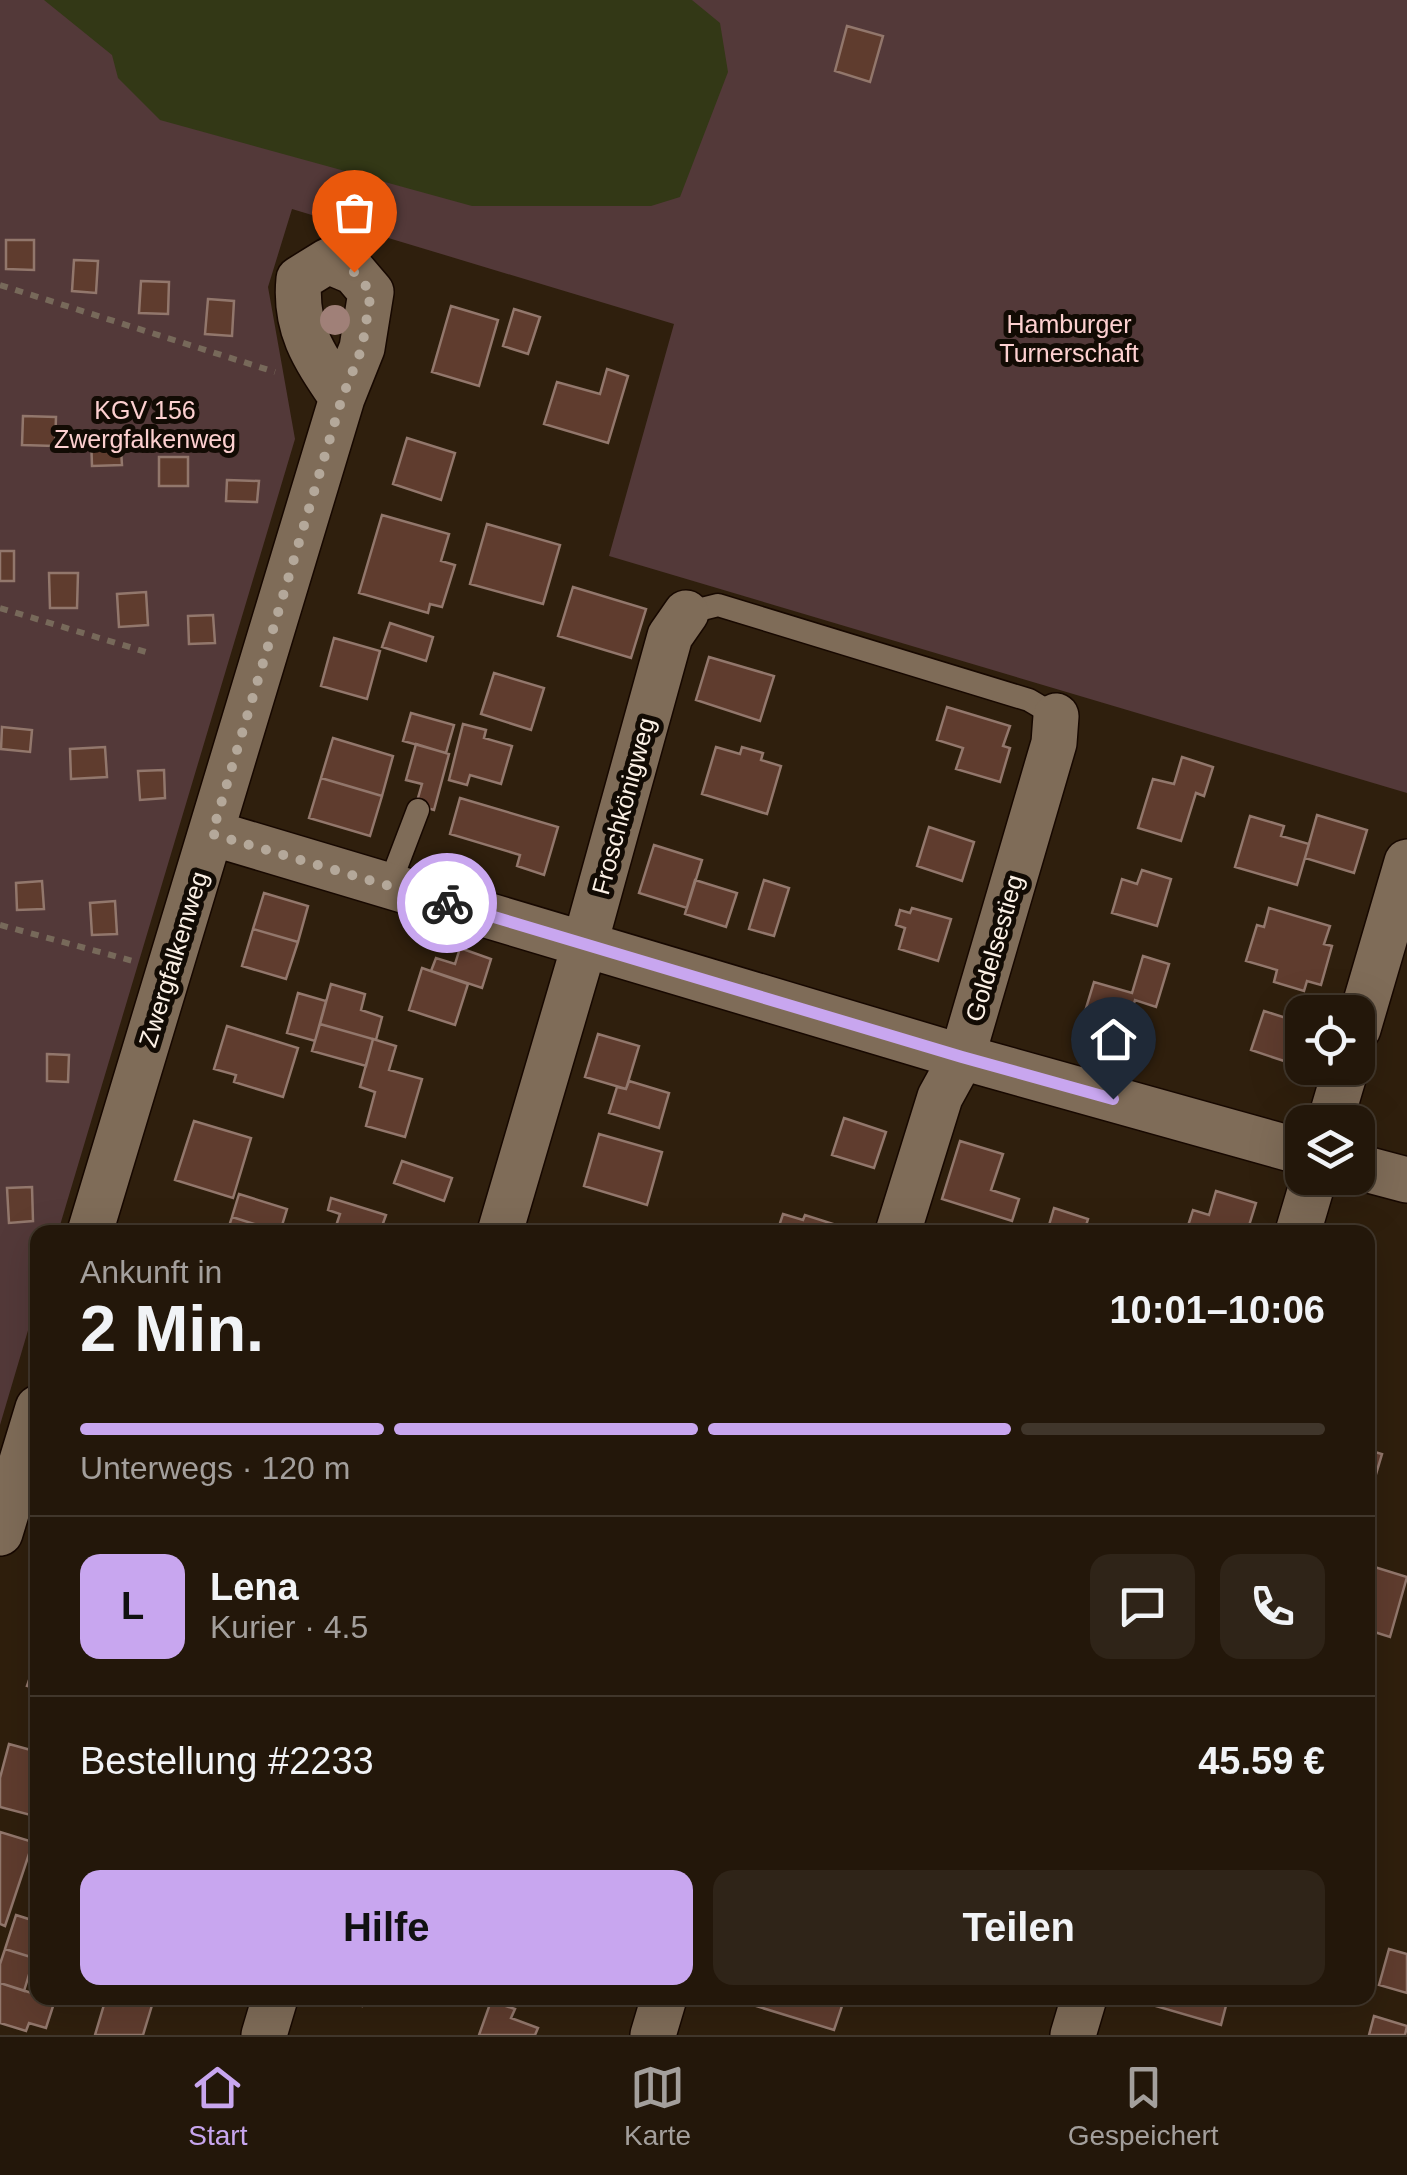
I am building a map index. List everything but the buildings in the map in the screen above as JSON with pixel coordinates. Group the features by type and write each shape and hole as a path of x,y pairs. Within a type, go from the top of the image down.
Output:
{"street":[{"name":"Zwergfalkenweg","path":"92,1225 342,398"},
{"name":"Froschkönigweg","path":"502,1225 670,636 686,613"},
{"name":"Goldelsestieg","path":"900,1225 940,1097 962,1057 1054,743 1056,716"},
{"path":"212,834 962,1057 1285,1147"},
{"path":"1368,995 1407,862"},
{"path":"1375,1172 1407,1180"},
{"path":"1300,1225 1309,1195"},
{"path":"0,1534 30,1435"},
{"path":"264,2035 273,2005"},
{"path":"653,2035 662,2005"},
{"path":"1073,2035 1082,2005"}],"lane":[{"path":"686,613 718,605 1029,700 1056,716"},
{"path":"389,886 418,810"}],"path":[{"path":"0,285 257,366 342,398"},
{"path":"0,608 146,652"},
{"path":"0,925 168,971"}],"green space":[{"path":"0,0 1407,0 1407,793 609,556 674,324 292,209 268,287 295,439 60,1225 30,1225 30,1324 0,1425"}],"shaded area":[{"path":"44,0 692,0 720,23 728,72 680,197 651,206 472,206 160,120 118,78 112,55"}],"way so far":[{"path":"354,272 371,292 362,348 342,398 212,834 447,903"}],"route":[{"path":"447,903 1113,1099"}],"park label":[{"name":"Hamburger Turnerschaft","path":"1069,338"},
{"name":"KGV 156 Zwergfalkenweg","path":"145,424"}]}
